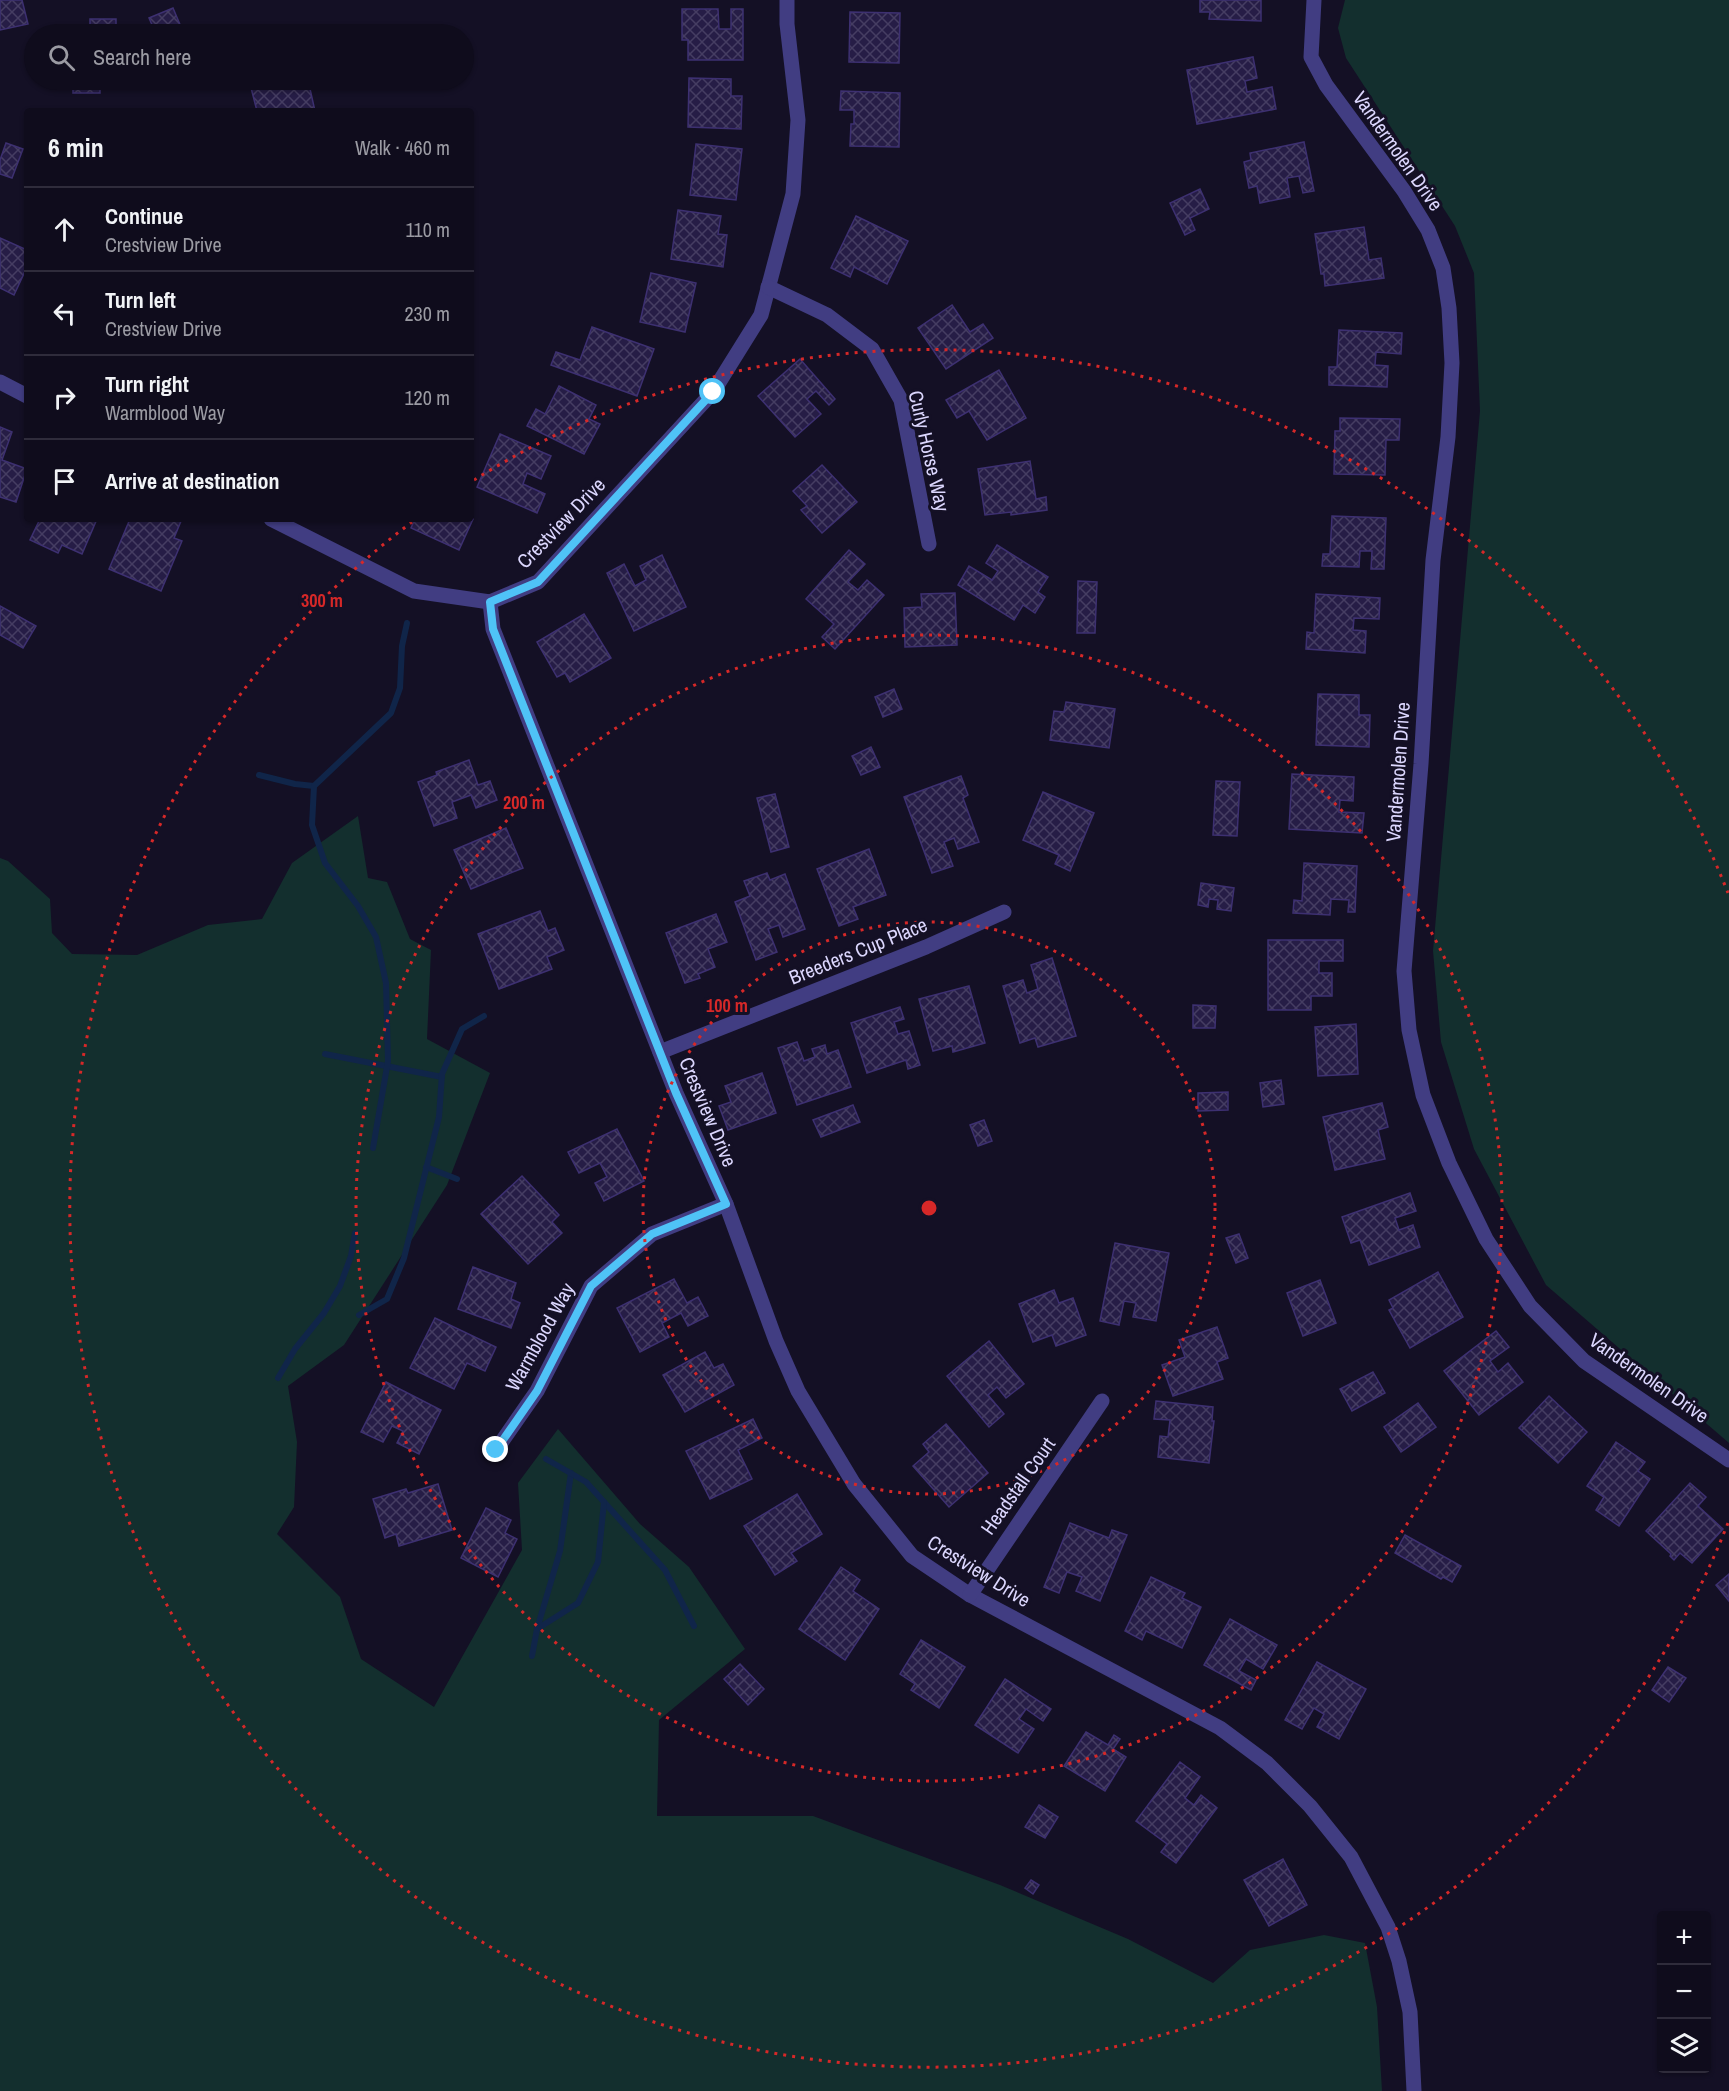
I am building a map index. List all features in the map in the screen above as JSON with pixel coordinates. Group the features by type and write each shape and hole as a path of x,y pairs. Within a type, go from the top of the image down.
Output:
{"street":[{"name":"Crestview Drive","path":"787,0 787,24 798,120 793,194 761,315 713,392 538,582 490,602 493,629 660,1052 726,1204 785,1361 798,1390 855,1484 912,1556 970,1595 1220,1728 1267,1763 1310,1806 1351,1857 1388,1927 1399,1961 1410,2012 1414,2091"},
{"name":"Vandermolen Drive","path":"1314,0 1311,57 1326,85 1404,190 1428,230 1443,268 1449,308 1452,363 1448,437 1433,560 1421,764 1404,971 1409,1030 1423,1095 1449,1163 1486,1239 1530,1306 1584,1361 1729,1460"},
{"name":"Curly Horse Way","path":"768,287 827,315 872,349 901,400 929,544"},
{"path":"0,382 24,394"},
{"path":"277,522 414,591 490,602"},
{"name":"Breeders Cup Place","path":"660,1052 926,947 1004,912"},
{"name":"Warmblood Way","path":"496,1450 537,1391 591,1286 652,1234 726,1204"},
{"name":"Headstall Court","path":"970,1595 1102,1401"}],"green space":[{"path":"1345,0 1729,0 1729,1443 1546,1285 1474,1149 1441,1042 1433,951 1480,411 1474,273 1455,226 1346,58 1338,28"},
{"path":"358,816 368,878 387,882 410,939 431,950 427,1039 490,1073 447,1185 344,1345 288,1386 297,1442 294,1507 277,1534 340,1597 361,1659 434,1707 522,1550 518,1483 558,1429 640,1524 689,1567 745,1649 659,1720 657,1816 813,1816 1000,1885 1128,1939 1213,1983 1250,1950 1324,1935 1365,1943 1377,2007 1382,2091 0,2091 0,858 8,861 50,899 52,933 72,954 137,955 208,925 262,919 292,863"}],"building":[{"path":"0,0 22,0 28,24 0,30"},
{"path":"1200,0 1261,0 1261,21 1209,19 1210,12 1200,12"},
{"path":"173,8 180,24 152,24 149,18"},
{"path":"682,9 718,9 719,29 731,29 731,9 743,9 743,60 688,60 688,40 682,40"},
{"path":"850,12 900,13 899,63 849,62"},
{"path":"90,19 116,19 116,24 90,24"},
{"path":"1253,57 1257,78 1245,81 1247,92 1272,87 1276,109 1197,124 1187,70"},
{"path":"689,78 731,79 731,96 742,96 741,129 688,127"},
{"path":"73,90 100,90 100,93 73,93"},
{"path":"252,90 310,90 314,108 256,108"},
{"path":"841,91 900,93 899,147 850,146 854,110 840,110"},
{"path":"1304,142 1314,191 1303,193 1299,176 1287,178 1290,197 1260,203 1257,186 1249,188 1244,162 1251,160 1250,153"},
{"path":"6,143 23,149 12,178 0,174 0,160"},
{"path":"696,144 742,149 736,200 690,195"},
{"path":"1200,189 1209,209 1190,218 1195,230 1185,235 1170,203"},
{"path":"678,210 721,216 718,234 727,235 723,267 671,259"},
{"path":"856,216 908,241 887,284 854,267 850,277 831,268"},
{"path":"1364,227 1369,260 1381,258 1384,278 1325,286 1315,234"},
{"path":"0,238 24,249 24,273 14,295 0,288"},
{"path":"651,273 696,283 685,332 640,322"},
{"path":"952,305 970,332 983,324 993,338 946,369 918,328"},
{"path":"592,327 654,349 637,396 551,365 556,352 580,360"},
{"path":"1339,330 1402,333 1401,354 1376,352 1375,365 1388,366 1387,387 1329,385 1329,367 1337,367"},
{"path":"800,359 835,399 829,405 816,391 807,399 821,414 795,437 758,396"},
{"path":"999,370 1026,418 987,440 969,411 957,418 946,400"},
{"path":"559,386 596,405 589,419 600,424 584,454 527,426 536,409 545,414"},
{"path":"1340,418 1400,419 1399,440 1386,440 1385,475 1334,474 1335,431 1340,431"},
{"path":"0,427 12,432 2,460 24,468 24,478 16,502 0,497"},
{"path":"500,434 551,456 541,479 527,473 523,484 545,494 537,513 477,487"},
{"path":"1030,461 1036,499 1046,497 1047,510 1011,515 1011,512 985,515 978,469"},
{"path":"822,465 857,502 822,533 801,510 807,506 793,491"},
{"path":"1332,516 1386,518 1384,569 1371,569 1372,551 1360,551 1359,567 1322,566 1323,554 1330,554"},
{"path":"39,522 96,522 82,554 62,545 58,553 30,540"},
{"path":"129,522 181,522 174,538 182,541 161,591 109,569"},
{"path":"414,522 472,522 459,550 411,528"},
{"path":"997,545 1048,577 1038,592 1045,597 1035,613 1023,605 1014,620 958,585 969,566 992,580 998,571 986,563"},
{"path":"849,550 865,564 848,582 858,590 867,580 884,595 835,649 822,637 834,624 806,599"},
{"path":"662,555 686,607 634,631 607,573 624,564 635,586 646,580 640,566"},
{"path":"1078,581 1097,582 1095,633 1077,633"},
{"path":"955,593 957,645 905,647 904,608 922,607 921,594"},
{"path":"1316,594 1380,598 1379,619 1354,618 1353,630 1366,631 1365,653 1306,649 1307,632 1314,633"},
{"path":"0,606 36,626 23,648 0,635"},
{"path":"584,614 611,658 570,682 565,673 557,677 537,642"},
{"path":"894,689 902,709 883,717 875,697"},
{"path":"1318,694 1359,695 1359,715 1370,715 1369,747 1316,745"},
{"path":"1066,702 1115,709 1109,748 1050,740 1054,711 1064,712"},
{"path":"871,747 880,767 861,775 852,756"},
{"path":"469,760 478,785 490,781 497,800 476,808 471,795 452,802 457,818 434,826 418,782 437,775 436,772"},
{"path":"1292,774 1354,777 1353,801 1340,800 1339,812 1364,813 1362,833 1289,829"},
{"path":"961,776 968,795 963,798 979,842 958,849 954,838 944,842 953,866 932,873 904,797"},
{"path":"1216,781 1240,782 1237,836 1213,835"},
{"path":"1043,792 1094,813 1070,871 1055,864 1059,855 1023,840"},
{"path":"775,794 789,847 771,852 757,798"},
{"path":"506,828 523,868 471,889 454,850"},
{"path":"869,849 886,895 853,907 858,919 839,926 817,869"},
{"path":"1304,863 1357,866 1355,912 1348,912 1349,900 1331,899 1330,915 1293,913 1294,900 1302,901"},
{"path":"767,873 770,880 785,874 805,929 783,937 779,925 768,929 777,952 756,960 735,902 750,896 744,881"},
{"path":"1201,883 1234,888 1231,911 1217,909 1218,900 1209,899 1208,907 1198,905"},
{"path":"540,911 548,931 555,928 564,950 547,957 552,969 499,989 478,934"},
{"path":"716,914 727,942 708,949 715,967 698,974 700,978 685,983 666,933"},
{"path":"1268,940 1343,940 1343,961 1319,961 1319,973 1332,973 1332,996 1311,996 1311,1010 1268,1010"},
{"path":"1052,958 1076,1036 1038,1047 1035,1038 1020,1043 1003,986 1023,980 1027,993 1038,989 1031,965"},
{"path":"969,986 985,1043 953,1052 952,1046 933,1051 919,999"},
{"path":"1193,1005 1216,1006 1215,1028 1193,1028"},
{"path":"900,1007 904,1019 894,1022 898,1034 909,1031 920,1065 908,1069 906,1060 867,1073 851,1023"},
{"path":"1356,1024 1358,1074 1318,1076 1315,1027"},
{"path":"797,1042 804,1061 815,1057 812,1049 825,1045 827,1054 838,1050 851,1087 797,1105 778,1048"},
{"path":"762,1073 776,1113 728,1130 719,1106 731,1102 725,1086"},
{"path":"1281,1080 1284,1104 1263,1107 1260,1083"},
{"path":"1228,1092 1228,1110 1198,1111 1198,1093"},
{"path":"1382,1103 1388,1127 1378,1130 1385,1159 1335,1170 1323,1117"},
{"path":"853,1105 860,1122 821,1137 813,1120"},
{"path":"984,1120 992,1141 978,1146 970,1125"},
{"path":"617,1129 644,1181 604,1201 595,1183 607,1177 600,1163 579,1173 568,1152"},
{"path":"522,1176 559,1215 552,1222 562,1233 528,1264 481,1214"},
{"path":"1410,1193 1416,1211 1395,1218 1399,1230 1413,1225 1420,1247 1369,1265 1360,1240 1351,1243 1342,1217"},
{"path":"1239,1234 1248,1258 1236,1263 1226,1238"},
{"path":"1115,1243 1169,1253 1156,1321 1133,1317 1136,1303 1124,1301 1119,1325 1100,1321"},
{"path":"473,1267 516,1283 511,1299 520,1303 511,1328 458,1309"},
{"path":"1438,1272 1463,1317 1410,1348 1389,1310 1393,1308 1389,1300"},
{"path":"674,1279 687,1303 698,1297 708,1316 688,1326 681,1313 662,1323 669,1337 640,1352 617,1308"},
{"path":"1320,1280 1336,1323 1303,1336 1287,1293"},
{"path":"1054,1290 1059,1303 1073,1298 1086,1335 1056,1346 1052,1335 1033,1342 1019,1304"},
{"path":"435,1318 496,1347 485,1371 467,1363 454,1389 410,1368"},
{"path":"1217,1327 1228,1358 1217,1362 1223,1379 1173,1396 1162,1365 1185,1357 1179,1340"},
{"path":"1496,1331 1509,1347 1490,1361 1498,1372 1508,1363 1523,1382 1479,1415 1444,1371"},
{"path":"989,1341 1024,1384 1006,1398 997,1387 988,1395 1004,1414 989,1427 947,1376"},
{"path":"705,1352 714,1368 723,1364 734,1385 685,1412 663,1375"},
{"path":"1373,1372 1385,1393 1352,1411 1340,1389"},
{"path":"386,1382 441,1410 419,1454 397,1443 403,1431 392,1426 383,1442 361,1432"},
{"path":"1549,1396 1587,1432 1558,1463 1519,1428"},
{"path":"1156,1401 1213,1407 1212,1421 1214,1421 1209,1463 1158,1457 1160,1436 1168,1437 1170,1420 1154,1419"},
{"path":"1418,1403 1436,1427 1401,1452 1384,1427"},
{"path":"753,1419 762,1438 738,1450 752,1479 710,1499 686,1451"},
{"path":"946,1424 988,1473 949,1507 913,1466 929,1452 923,1444"},
{"path":"1616,1442 1645,1462 1638,1471 1650,1479 1619,1526 1596,1510 1604,1497 1587,1486"},
{"path":"1690,1483 1706,1497 1698,1506 1723,1529 1692,1563 1680,1553 1674,1560 1671,1554 1646,1531"},
{"path":"438,1484 452,1530 399,1546 396,1534 385,1538 373,1499 406,1489 408,1493"},
{"path":"797,1494 822,1534 791,1553 797,1561 775,1575 744,1526"},
{"path":"486,1508 511,1520 505,1533 517,1539 498,1577 461,1558"},
{"path":"1070,1523 1109,1538 1112,1530 1127,1535 1100,1601 1076,1591 1082,1577 1067,1572 1059,1593 1044,1587"},
{"path":"1405,1535 1461,1566 1452,1582 1443,1577 1441,1579 1395,1553"},
{"path":"841,1567 860,1580 853,1591 879,1609 845,1660 799,1629"},
{"path":"1729,1574 1729,1601 1716,1585"},
{"path":"1151,1577 1185,1593 1182,1598 1201,1607 1182,1648 1146,1631 1142,1640 1125,1631"},
{"path":"1230,1619 1277,1645 1263,1669 1246,1659 1239,1671 1256,1680 1251,1690 1204,1665"},
{"path":"921,1640 965,1667 939,1708 911,1690 915,1684 900,1674"},
{"path":"1317,1662 1366,1689 1339,1739 1317,1727 1324,1714 1314,1708 1302,1729 1285,1720"},
{"path":"740,1664 764,1689 748,1705 724,1679"},
{"path":"1668,1667 1686,1678 1669,1702 1652,1690"},
{"path":"1005,1679 1051,1709 1043,1721 1026,1709 1019,1719 1034,1729 1018,1753 975,1725"},
{"path":"1086,1732 1108,1745 1114,1735 1120,1739 1113,1749 1126,1757 1105,1791 1064,1766"},
{"path":"1180,1762 1200,1777 1185,1798 1194,1805 1201,1795 1217,1808 1176,1863 1161,1852 1167,1844 1136,1821"},
{"path":"1039,1805 1058,1817 1045,1838 1025,1827"},
{"path":"1283,1859 1307,1905 1269,1926 1244,1880"},
{"path":"1031,1880 1039,1885 1033,1894 1025,1888"}],"waterway":[{"path":"373,1148 388,1061 386,983 376,937 358,906 325,863 312,825 314,786 391,713 400,688 402,646 407,623"},
{"path":"259,775 314,786"},
{"path":"359,1315 387,1299 404,1258 439,1117 442,1074 462,1029 484,1016"},
{"path":"325,1054 442,1077"},
{"path":"426,1167 457,1179"},
{"path":"278,1378 295,1349 324,1313 340,1286 351,1256 355,1233"},
{"path":"532,1656 537,1629 578,1603 598,1562 604,1502 586,1482 546,1459"},
{"path":"537,1629 560,1551 571,1473"},
{"path":"604,1502 665,1570 694,1626"}],"route":[{"path":"496,1450 537,1391 591,1286 652,1234 726,1204 676,1093 493,629 490,602 538,582 713,392"}]}
